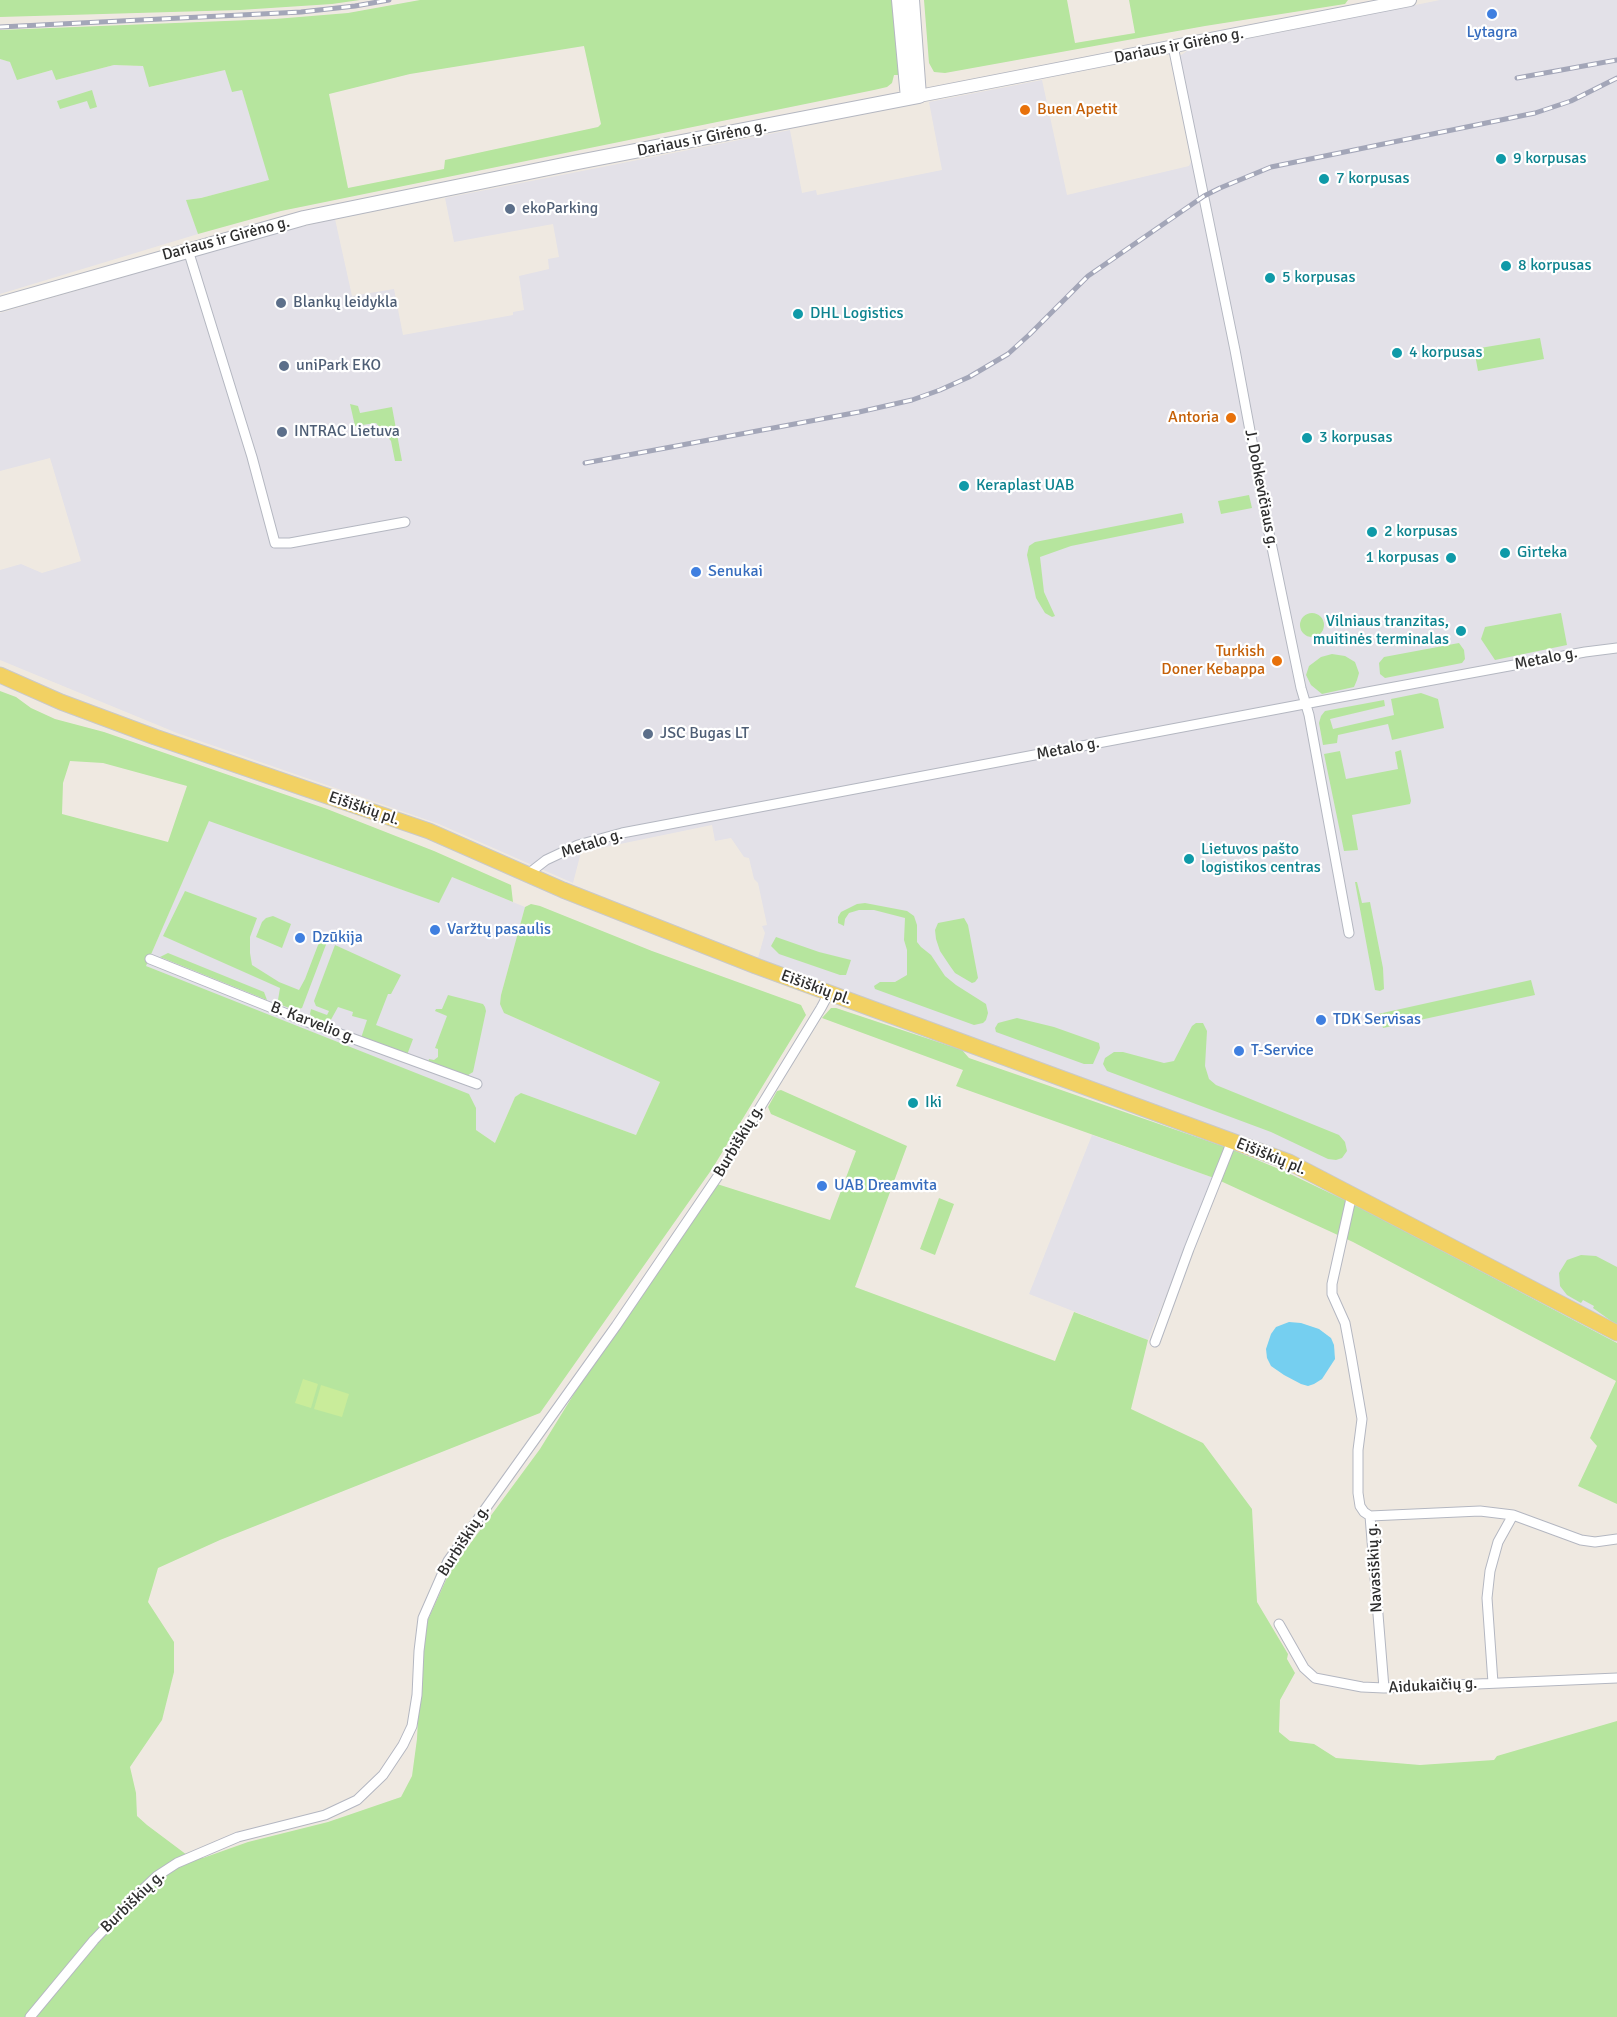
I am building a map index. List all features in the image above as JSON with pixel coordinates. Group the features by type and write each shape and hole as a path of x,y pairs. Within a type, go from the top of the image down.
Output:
{"main road":[{"path":"899,0 914,97"},
{"path":"912,0 914,97"},
{"name":"Dariaus ir Girėno g.","path":"0,304 304,218 914,97"},
{"name":"Eišiškių pl.","path":"0,675 62,702 155,737 429,831 563,890 829,993 1289,1162 1617,1333"}],"street":[{"name":"Dariaus ir Girėno g.","path":"914,97 1410,0"},
{"name":"J. Dobkevičiaus g.","path":"1173,46 1229,317 1269,533 1306,705 1349,933"},
{"path":"188,250 252,457 275,543 290,543 405,522"},
{"name":"Metalo g.","path":"528,874 546,860 578,845 622,833 1585,652 1617,648"},
{"name":"B. Karvelio g.","path":"150,959 302,1020 477,1084"},
{"name":"Burbiškių g.","path":"30,2017 94,1940 157,1876 177,1863 238,1837 325,1815 357,1800 383,1774 403,1745 411,1726 417,1695 423,1618 448,1561 616,1326 718,1176 829,993"},
{"path":"1155,1342 1232,1141"},
{"path":"1352,1194 1332,1284 1332,1294 1345,1323 1362,1419 1358,1450 1358,1493 1360,1506 1370,1516"},
{"name":"Navasiškių g.","path":"1384,1688 1370,1516 1470,1511 1513,1515 1581,1540 1595,1542 1617,1539"},
{"path":"1493,1683 1488,1598 1490,1571 1498,1542 1513,1515"},
{"name":"Aidukaičių g.","path":"1279,1624 1304,1668 1315,1678 1362,1688 1617,1678"}],"shaded area":[{"path":"1440,0 1617,0 1617,1327 1528,1278 1306,1163 1265,1145 758,958 765,933 762,926 767,925 758,883 754,879 749,858 744,857 731,838 715,841 712,825 581,852 573,883 439,824 177,733 0,660 0,570 21,564 42,573 81,561 50,458 0,471 0,313 276,233 335,219 352,296 394,289 403,335 513,315 513,312 524,310 519,276 549,269 548,259 559,257 553,224 454,242 445,198 790,130 802,193 816,190 817,195 942,170 929,102 1042,80 1067,195 1189,166 1192,160 1171,62 1187,51"},
{"path":"0,59 11,62 18,79 53,70 56,80 114,65 143,66 150,87 225,70 242,90 270,180 187,200 198,234 0,294"},
{"path":"209,820 414,894 452,877 525,907 501,995 504,1013 660,1082 636,1135 521,1094 515,1097 495,1143 476,1130 476,1108 146,966"},
{"path":"1092,1135 1214,1178 1148,1340 1029,1294"}],"green space":[{"path":"0,0 360,0 240,10 0,17"},
{"path":"420,0 894,0 900,75 894,75 892,83 887,87 874,90 281,211 198,234 186,200 269,180 242,90 232,92 225,70 149,87 143,66 114,65 56,80 52,70 17,80 10,62 0,59 0,30 275,19 348,13","holes":["584,46 601,124 598,127 445,160 444,169 348,188 329,94 410,74"]},
{"path":"924,0 1067,0 1075,43 1135,33 1129,0 1348,0 1345,4 1205,26 945,73 934,72 929,63"},
{"path":"92,90 97,107 90,109 87,101 60,109 57,101"},
{"path":"1540,338 1544,359 1478,371 1474,349"},
{"path":"350,404 358,406 360,413 392,407 402,461 395,461 391,441 376,423 355,426"},
{"path":"1249,495 1252,508 1221,514 1218,501"},
{"path":"1182,513 1184,523 1071,546 1040,557 1044,592 1055,616 1052,617 1045,613 1036,598 1027,555 1029,546 1035,542"},
{"path":"1312,613 1317,614 1323,620 1323,630 1317,636 1312,637 1307,636 1301,630 1300,625 1301,620 1307,614"},
{"path":"1561,613 1567,645 1495,660 1481,639 1485,627"},
{"path":"1459,643 1464,650 1465,659 1462,663 1385,678 1380,674 1379,663 1384,657"},
{"path":"1332,654 1345,656 1355,662 1359,673 1354,687 1322,694 1311,685 1306,675 1309,666 1321,657"},
{"path":"0,691 16,697 31,708 55,719 104,732 327,809 434,851 511,885 513,902 452,877 439,903 209,821 146,966 469,1094 476,1108 476,1130 495,1143 515,1097 521,1093 636,1135 660,1082 504,1013 500,1004 501,995 525,907 531,904 801,1005 806,1015 712,1169 540,1413 220,1540 158,1568 148,1602 174,1642 174,1672 162,1720 130,1767 136,1793 137,1816 187,1855 203,1858 248,1842 328,1822 401,1797 412,1776 417,1739 421,1658 426,1624 450,1571 540,1449 577,1389 717,1184 830,1220 856,1151 771,1114 768,1107 777,1091 781,1090 907,1146 855,1287 1055,1361 1074,1312 1148,1340 1131,1409 1203,1443 1252,1509 1257,1602 1288,1654 1287,1659 1295,1673 1280,1700 1279,1732 1290,1741 1314,1744 1336,1758 1420,1765 1494,1760 1497,1756 1617,1721 1617,2017 0,2017","holes":["70,761 103,763 187,786 168,842 62,814 63,783"]},
{"path":"1421,693 1438,699 1444,728 1392,740 1388,724 1338,735 1337,743 1323,745 1319,723 1325,711 1384,700 1385,706 1330,719 1333,729 1394,715 1391,699"},
{"path":"1401,750 1410,804 1352,815 1358,850 1344,851 1324,754 1340,751 1346,779 1398,769 1395,752"},
{"path":"1355,882 1357,882 1362,903 1370,902 1383,968 1384,989 1380,991 1375,990"},
{"path":"185,891 257,918 250,937 252,965 279,982 299,990 323,932 327,942 302,1008 294,1010 279,1004 280,988 163,936"},
{"path":"865,903 907,911 914,916 917,925 917,942 931,955 945,976 986,1004 988,1013 986,1020 974,1025 875,989 874,986 880,982 895,982 907,975 905,918 874,910 859,910 849,913 844,926 838,923 841,912 857,904"},
{"path":"273,916 291,924 282,948 256,937 262,922"},
{"path":"964,918 968,925 978,978 972,983 955,973 940,951 936,939 935,930 938,923"},
{"path":"776,937 851,960 846,975 779,954 771,946"},
{"path":"335,945 401,975 391,994 388,994 376,1025 413,1039 407,1055 361,1038 367,1020 352,1016 353,1012 338,1007 328,1025 313,1018 310,1014 311,1009 327,1015 329,1011 316,1006 314,1001"},
{"path":"168,953 264,992 267,1000 160,957"},
{"path":"1531,980 1535,995 1383,1028 1378,1014"},
{"path":"448,995 483,1004 486,1011 473,1072 465,1077 428,1063 429,1059 434,1060 438,1057 438,1049 435,1048 447,1016 435,1011 442,1009"},
{"path":"831,1008 962,1050 969,1058 1231,1149 1286,1172 1357,1206 1617,1343 1617,1504 1578,1486 1597,1446 1590,1438 1616,1381 1353,1242 1214,1178 956,1086 963,1070 822,1018"},
{"path":"1017,1018 1054,1027 1099,1043 1100,1048 1093,1064 1084,1064 996,1032 995,1028 998,1023"},
{"path":"1196,1023 1203,1023 1207,1031 1205,1066 1209,1079 1216,1085 1339,1135 1345,1142 1347,1151 1342,1158 1328,1159 1271,1132 1107,1071 1103,1064 1105,1058 1114,1052 1123,1052 1164,1063 1174,1061 1192,1026"},
{"path":"939,1198 954,1204 935,1255 920,1249"},
{"path":"1581,1255 1596,1256 1617,1267 1617,1327 1593,1308 1594,1306 1583,1300 1581,1303 1567,1295 1560,1286 1559,1273 1567,1260"},
{"path":"303,1379 318,1384 311,1408 295,1403"},
{"path":"321,1385 349,1394 342,1417 314,1409"}],"water":[{"path":"1289,1322 1319,1329 1331,1338 1334,1345 1335,1359 1322,1379 1314,1384 1308,1386 1301,1384 1284,1375 1271,1366 1267,1358 1266,1349 1271,1334 1276,1327"}],"railway":[{"path":"0,27 301,12 389,0"},
{"path":"1517,78 1617,60"},
{"path":"585,463 859,412 912,400 940,390 969,377 1008,354 1088,276 1204,196 1220,188 1271,167 1535,113 1571,101 1617,78"}],"place":[{"name":"Lytagra","path":"1492,14"},
{"name":"Buen Apetit","path":"1025,110"},
{"name":"9 korpusas","path":"1501,159"},
{"name":"7 korpusas","path":"1324,179"},
{"name":"ekoParking","path":"510,209"},
{"name":"8 korpusas","path":"1506,266"},
{"name":"5 korpusas","path":"1270,278"},
{"name":"Blankų leidykla","path":"281,303"},
{"name":"DHL Logistics","path":"798,314"},
{"name":"4 korpusas","path":"1397,353"},
{"name":"uniPark EKO","path":"284,366"},
{"name":"Antoria","path":"1231,418"},
{"name":"INTRAC Lietuva","path":"282,432"},
{"name":"3 korpusas","path":"1307,438"},
{"name":"Keraplast UAB","path":"964,486"},
{"name":"2 korpusas","path":"1372,532"},
{"name":"Girteka","path":"1505,553"},
{"name":"1 korpusas","path":"1451,558"},
{"name":"Senukai","path":"696,572"},
{"name":"Vilniaus tranzitas, muitinės terminalas","path":"1461,631"},
{"name":"Turkish Doner Kebappa","path":"1277,661"},
{"name":"JSC Bugas LT","path":"648,734"},
{"name":"Lietuvos pašto logistikos centras","path":"1189,859"},
{"name":"Varžtų pasaulis","path":"435,930"},
{"name":"Dzūkija","path":"300,938"},
{"name":"TDK Servisas","path":"1321,1020"},
{"name":"T-Service","path":"1239,1051"},
{"name":"Iki","path":"913,1103"},
{"name":"UAB Dreamvita","path":"822,1186"}]}
